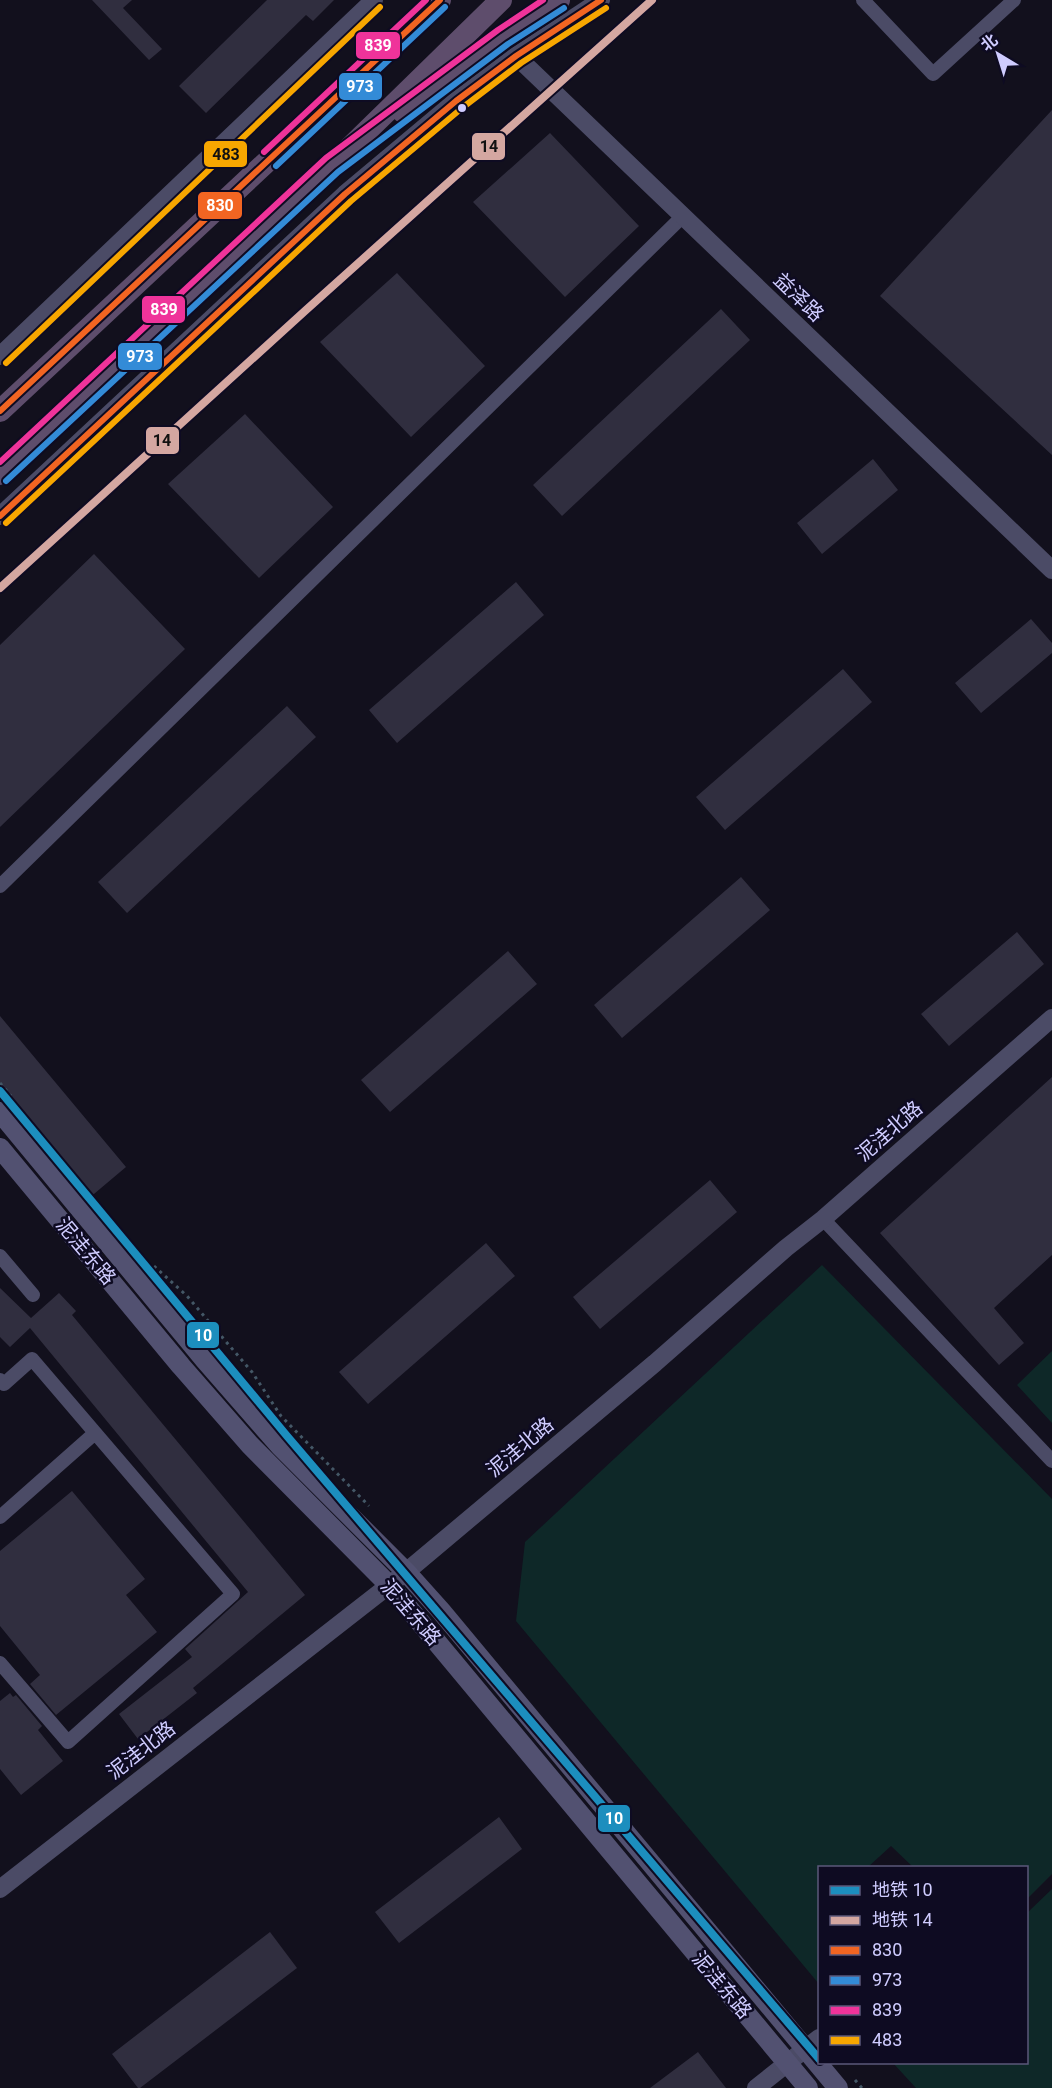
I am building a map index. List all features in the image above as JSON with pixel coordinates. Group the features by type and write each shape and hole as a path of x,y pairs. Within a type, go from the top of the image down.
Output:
{"highway":[{"path":"0,474 332,165 501,0"},
{"path":"503,37 542,0"},
{"path":"332,165 503,37 559,0"},
{"path":"0,411 438,1"}],"main road":[{"name":"泥洼东路","path":"0,1112 204,1359 280,1446 406,1572 441,1611 812,2044"},
{"name":"泥洼东路","path":"0,1148 181,1366 250,1445 389,1585 808,2088"},
{"name":"泥洼东路","path":"824,2064 838,2088"}],"street":[{"path":"0,356 374,0"},
{"path":"0,516 345,194 456,101 516,56 601,0"},
{"path":"863,0 933,74 1014,0"},
{"name":"益泽路","path":"516,56 1052,570"},
{"path":"0,886 682,217"},
{"name":"泥洼北路","path":"0,1889 406,1572 823,1219 1052,1018"},
{"path":"823,1219 1052,1461"},
{"path":"0,1256 33,1295"},
{"path":"0,1380 4,1384 32,1359 233,1594 68,1742 0,1663"},
{"path":"0,1516 95,1433"},
{"path":"756,2088 812,2044"}],"green space":[{"path":"822,1265 1052,1499 1052,1874 1028,1898 1028,1866 912,1866 891,1846 869,1866 818,1866 818,1983 516,1621 525,1542"},
{"path":"1052,1351 1052,1423 1017,1385"},
{"path":"1052,1889 1052,2088 916,2088 894,2064 1028,2064 1028,1912"}],"building":[{"path":"92,0 132,0 123,8 162,49 149,60"},
{"path":"267,0 334,0 313,21 306,15 206,113 179,86"},
{"path":"1052,110 1052,455 880,296"},
{"path":"550,133 639,226 565,297 473,202"},
{"path":"397,273 485,366 411,437 320,342"},
{"path":"721,309 750,340 562,516 533,485"},
{"path":"245,414 333,507 259,578 168,484"},
{"path":"873,459 898,490 822,554 797,523"},
{"path":"94,554 185,649 0,827 0,645"},
{"path":"516,582 544,615 397,743 369,710"},
{"path":"1031,619 1052,643 1052,653 981,713 955,683"},
{"path":"843,669 872,702 725,830 696,797"},
{"path":"287,706 316,737 127,913 98,882"},
{"path":"741,877 770,910 622,1038 594,1005"},
{"path":"1017,932 1044,964 949,1046 921,1014"},
{"path":"508,951 537,984 390,1112 361,1080"},
{"path":"0,1016 126,1167 88,1199 9,1104 0,1100"},
{"path":"1052,1077 1052,1255 994,1308 1024,1343 999,1365 880,1233"},
{"path":"710,1180 737,1212 600,1329 573,1297"},
{"path":"486,1243 515,1276 368,1404 339,1372"},
{"path":"0,1288 31,1318 59,1293 76,1311 72,1315 305,1595 193,1688 197,1693 138,1739 119,1714 192,1657 185,1649 248,1592 30,1328 10,1347 0,1337"},
{"path":"72,1491 145,1579 126,1595 157,1632 56,1715 30,1684 40,1675 0,1626 0,1551"},
{"path":"10,1693 13,1697 16,1695 42,1726 38,1730 63,1761 21,1795 0,1769 0,1701"},
{"path":"499,1817 522,1849 399,1943 375,1912"},
{"path":"270,1932 297,1968 138,2088 112,2054"},
{"path":"698,2052 726,2088 650,2088"}],"metro line":[{"name":"14","path":"0,588 652,0"},
{"name":"10","path":"0,1091 287,1436 818,2058"}],"transit line":[{"name":"839","path":"264,152 426,0"},
{"name":"830","path":"0,411 440,0"},
{"name":"839","path":"0,462 326,158 498,30 543,0"},
{"name":"830","path":"0,516 345,194 456,101 516,56 601,0"},
{"name":"483","path":"6,363 380,7"},
{"name":"973","path":"276,166 445,7"},
{"name":"973","path":"6,481 338,172 508,44 564,8"},
{"name":"483","path":"6,523 351,201 462,108 521,63 606,8"}]}
